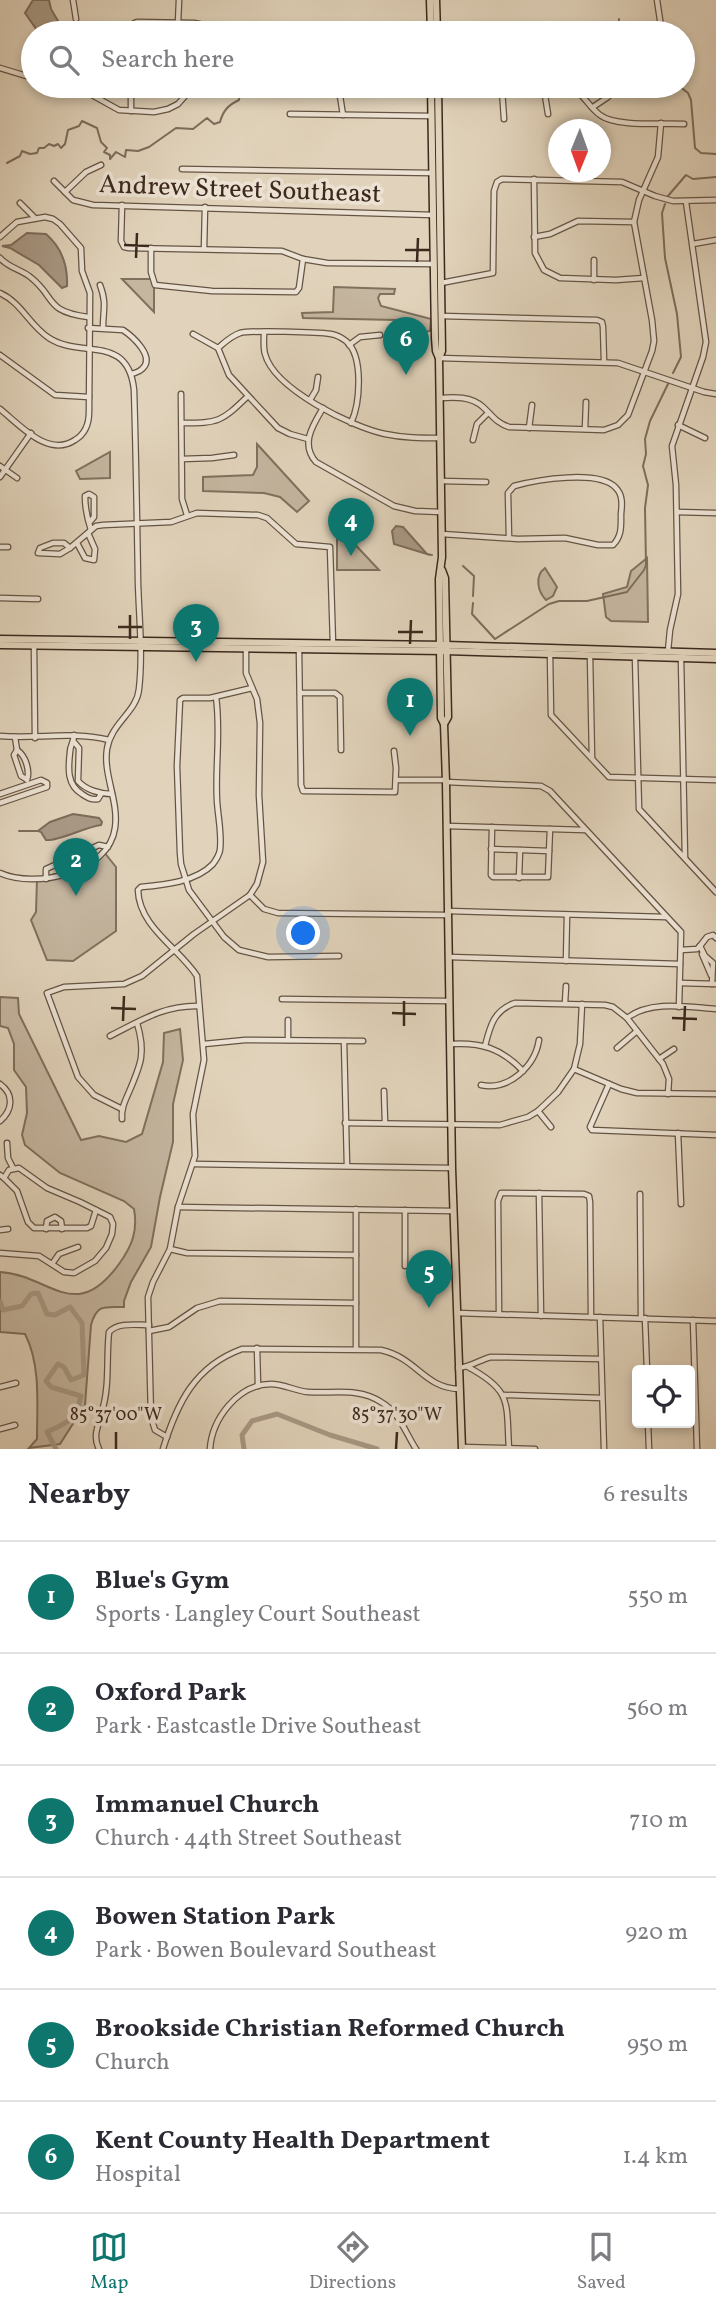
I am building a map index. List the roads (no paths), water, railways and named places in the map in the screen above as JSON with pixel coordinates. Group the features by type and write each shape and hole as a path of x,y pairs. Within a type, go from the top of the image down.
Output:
{"main road":[{"path":"430,0 430,21"},
{"path":"436,0 437,21"},
{"path":"434,98 432,173 436,351 439,358"},
{"path":"437,98 442,316 442,351 439,358 442,568 439,584 448,712 444,724 452,1168 462,1448"},
{"path":"432,145 439,150"},
{"path":"433,215 438,220 440,245"},
{"path":"434,260 436,278 441,283"},
{"path":"442,568 445,593 441,718 444,724"},
{"path":"439,584 443,586 445,593"},
{"path":"0,639 69,640 80,644"},
{"path":"34,646 37,641 57,640"},
{"path":"63,646 68,645 69,640"},
{"path":"191,649 206,647 212,642"},
{"path":"0,645 212,642 352,644 539,654 558,648 716,653"},
{"path":"246,649 255,643"},
{"path":"323,650 333,644"},
{"path":"344,650 352,644"},
{"path":"140,645 191,649 299,650 508,647 590,656 716,659"},
{"path":"501,653 508,647"},
{"path":"601,656 608,650"},
{"path":"658,657 665,656 668,651"},
{"path":"681,658 688,652"},
{"path":"441,705 444,712 448,712"}],"street":[{"path":"73,0 76,19"},
{"path":"178,21 179,0"},
{"path":"657,0 660,21"},
{"path":"0,68 21,74"},
{"path":"97,98 119,110 131,111 168,109 183,98"},
{"path":"131,98 131,111"},
{"path":"341,98 343,115"},
{"path":"503,98 504,119"},
{"path":"545,98 548,114"},
{"path":"584,98 603,118 612,121 684,124"},
{"path":"593,107 606,98"},
{"path":"290,114 432,116"},
{"path":"439,398 471,400 482,406 502,425 529,428 604,430 618,425 630,412 654,341 634,222 657,157 661,123"},
{"path":"65,192 86,172 101,165"},
{"path":"182,169 432,173"},
{"path":"441,283 493,273 494,191 497,182 508,178 622,182 664,199 686,202 716,200"},
{"path":"534,179 535,253 539,263 552,275 560,278 645,278"},
{"name":"Andrew Street Southeast","path":"54,181 73,200 83,204 433,215"},
{"path":"668,651 670,630 678,603 676,485 671,453 677,425 703,357 706,342 686,202"},
{"path":"20,203 35,218"},
{"path":"122,205 122,244 129,248 282,251 303,259 327,263 434,260"},
{"path":"204,249 205,207"},
{"path":"0,237 17,222 35,218 53,219 81,248 82,271 90,293 89,419 86,428 73,442 61,446 49,444 0,409"},
{"path":"534,237 550,234 578,221 634,222"},
{"path":"693,244 716,240"},
{"path":"151,248 150,272 155,285 212,291 296,292 299,288 303,259"},
{"path":"0,258 7,265 33,279 58,310 88,317"},
{"path":"594,260 594,279"},
{"path":"100,285 106,300 103,328"},
{"path":"0,293 18,304 39,330 52,340 69,346 102,349 115,355 131,374 135,390 140,645 138,697 118,722 109,740 107,763 115,828 108,847 85,866 46,879 23,879 0,873"},
{"path":"442,316 594,320 602,323 604,362"},
{"path":"88,328 123,330 144,351 145,366 131,374"},
{"path":"264,332 265,354 269,364 291,387 323,408 351,423 383,433 404,437 440,438"},
{"path":"218,348 238,334 264,332 338,336 349,345 356,358 358,395 351,423"},
{"path":"193,334 218,348 229,375 279,429 308,439"},
{"path":"349,345 360,337 380,335"},
{"path":"0,355 55,395 89,397"},
{"path":"439,358 624,364 716,394"},
{"path":"310,400 316,390 318,377"},
{"path":"181,394 183,499 187,515"},
{"path":"182,423 222,420 247,397"},
{"path":"585,429 586,402"},
{"path":"529,428 532,405"},
{"path":"323,408 308,439 310,453 316,462 382,501 415,511 441,512"},
{"path":"473,440 477,423 488,413"},
{"path":"677,425 705,438"},
{"path":"0,477 3,468 31,433"},
{"path":"182,458 234,454"},
{"path":"3,468 17,478"},
{"path":"441,534 509,538 565,538 598,545 613,545 620,537 621,495 614,485 588,478 514,486 508,493 509,538"},
{"path":"440,481 486,482"},
{"path":"77,543 85,558 94,559 95,549 90,532 85,501 85,496 89,494 93,497 94,517 89,523"},
{"path":"677,512 716,513"},
{"path":"70,548 64,543 57,543 43,546 37,552 60,554 70,548 77,543 90,532 103,524 171,522 187,515 208,513 258,514 267,518 293,543 328,545 332,550 333,644"},
{"path":"0,547 8,547"},
{"path":"0,598 38,599"},
{"path":"34,646 35,738"},
{"path":"122,1110 99,1099 78,1077 47,993 64,987 124,984 146,974 213,920 250,895 257,884 263,862 259,795 260,723 257,699 246,673 246,649"},
{"path":"299,650 303,791 395,792 397,780 394,751"},
{"path":"548,651 551,715 609,777 716,780"},
{"path":"590,656 593,759"},
{"path":"635,657 639,809 716,892"},
{"path":"681,658 685,859"},
{"path":"252,688 216,697 180,699 177,786 181,864 185,879 189,890 231,945 251,954 268,957 339,956"},
{"path":"300,693 335,693 340,697 341,750"},
{"path":"167,1437 155,1430 151,1417 149,1291 170,1249 177,1207 194,1164 193,1114 204,1068 204,1044 197,976 145,915 138,894 139,888 185,879 202,872 214,863 220,849 216,697"},
{"path":"34,711 43,712"},
{"path":"0,736 35,738 74,735 109,740"},
{"path":"74,735 70,748 72,788 91,800 98,799 101,794"},
{"path":"15,737 17,750 14,755 21,776 27,782"},
{"path":"74,742 79,748 78,781 101,794 112,794"},
{"path":"0,794 27,782 44,780 48,785 0,803"},
{"path":"397,780 543,786 550,791 681,932 679,1007"},
{"path":"447,826 586,830"},
{"path":"492,827 491,877 548,877 550,829"},
{"path":"46,879 46,869 99,845 108,847"},
{"path":"491,849 549,851"},
{"path":"519,877 520,850"},
{"path":"250,895 264,909 278,913 667,917"},
{"path":"566,961 568,915"},
{"path":"701,948 707,937 713,935 716,938"},
{"path":"681,950 701,948"},
{"path":"680,983 714,984 711,976 713,963 701,948"},
{"path":"449,957 680,964"},
{"path":"565,1003 566,986"},
{"path":"282,999 449,1001"},
{"path":"485,1046 495,1016 507,1005 520,1002 613,1007 627,1018 660,1059 666,1070 668,1094"},
{"path":"345,1123 510,1124 538,1111 558,1092 573,1069 580,1044 582,1004"},
{"path":"110,1036 171,1007 199,1006"},
{"path":"627,1018 649,1007 716,1009"},
{"path":"288,1020 288,1040"},
{"path":"122,1119 122,1110 143,1057 143,1041 137,1023"},
{"path":"617,1048 637,1031"},
{"path":"204,1044 245,1040 363,1041"},
{"path":"481,1085 490,1087 502,1084 523,1071 534,1058 539,1040"},
{"path":"344,1041 346,1167"},
{"path":"450,1044 485,1046 507,1056 523,1071"},
{"path":"660,1059 674,1049"},
{"path":"573,1069 637,1093 716,1094"},
{"path":"0,1084 9,1093 11,1100 10,1109 0,1121"},
{"path":"609,1084 590,1127 592,1130 716,1135"},
{"path":"384,1091 386,1124"},
{"path":"538,1111 551,1127"},
{"path":"678,1133 681,1204"},
{"path":"7,1143 8,1158 13,1168"},
{"path":"194,1164 452,1168"},
{"path":"0,1252 39,1256 68,1273 82,1270 91,1264 110,1240 112,1220 96,1210 47,1188 19,1168 13,1168 2,1177 17,1191 29,1224 34,1228 89,1227 96,1210"},
{"path":"499,1314 498,1200 501,1193 539,1193 589,1196 592,1317"},
{"path":"539,1193 541,1315"},
{"path":"640,1194 647,1365"},
{"path":"177,1207 454,1211"},
{"path":"356,1209 356,1348"},
{"path":"405,1210 405,1266"},
{"path":"46,1229 47,1221 55,1217 61,1221 62,1229"},
{"path":"0,1230 8,1229"},
{"path":"52,1264 59,1254 78,1247"},
{"path":"170,1249 187,1253 356,1255"},
{"path":"99,1449 96,1432 108,1386 109,1332 114,1327 169,1327 197,1308 220,1301 356,1303"},
{"path":"457,1313 716,1321"},
{"path":"600,1317 604,1449"},
{"path":"693,1320 697,1449"},
{"path":"257,1348 258,1386"},
{"path":"163,1449 187,1390 201,1374 224,1356 242,1349 381,1350 398,1355 411,1363 440,1387 459,1390"},
{"path":"458,1368 468,1367 481,1359 501,1356 601,1359"},
{"path":"468,1367 484,1375 504,1395 509,1448"},
{"path":"0,1387 16,1383"},
{"path":"210,1449 213,1432 230,1403 248,1389 271,1384 306,1392 349,1391 367,1394 392,1410 416,1449"},
{"path":"504,1395 602,1398"},
{"path":"0,1429 15,1425"},
{"path":"648,1428 649,1449"},
{"path":"462,1448 534,1449"}],"waterway":[{"path":"7,163 20,156 22,151 37,153 39,148 49,144 58,144 61,148 65,144 68,130 79,126 82,121 97,128 101,142 107,148 104,152 110,155 110,159 116,152 125,157 126,150 138,151 149,147 176,128 193,129 207,118 214,124 220,122 227,109 239,98"},
{"path":"690,98 695,148 701,153 716,154"},
{"path":"668,196 686,175 693,179 716,177"},
{"path":"665,204 662,213 665,258 677,314 681,357 673,373"},
{"path":"473,603 472,614 495,639 549,604 559,601 587,601 627,592 646,565 645,508 648,485 643,466 646,454 645,439 650,421 668,384"},
{"path":"427,554 432,555"},
{"path":"463,566 474,576 473,596"},
{"path":"19,831 38,831"},
{"path":"0,1301 3,1310 22,1306 31,1294 38,1293 47,1314 55,1315 70,1307 82,1323 84,1375 71,1380 64,1367 58,1364 46,1381 51,1387 81,1396 74,1415 61,1426 47,1432 56,1449"},
{"path":"244,1449 242,1435 252,1421 277,1414 330,1435 377,1449"}],"place":[{"name":"Kent County Health Department","path":"406,375"},
{"name":"Bowen Station Park","path":"351,556"},
{"name":"Immanuel Church","path":"196,662"},
{"name":"Blue's Gym","path":"410,736"},
{"name":"Oxford Park","path":"76,896"},
{"name":"Brookside Christian Reformed Church","path":"429,1308"}]}
